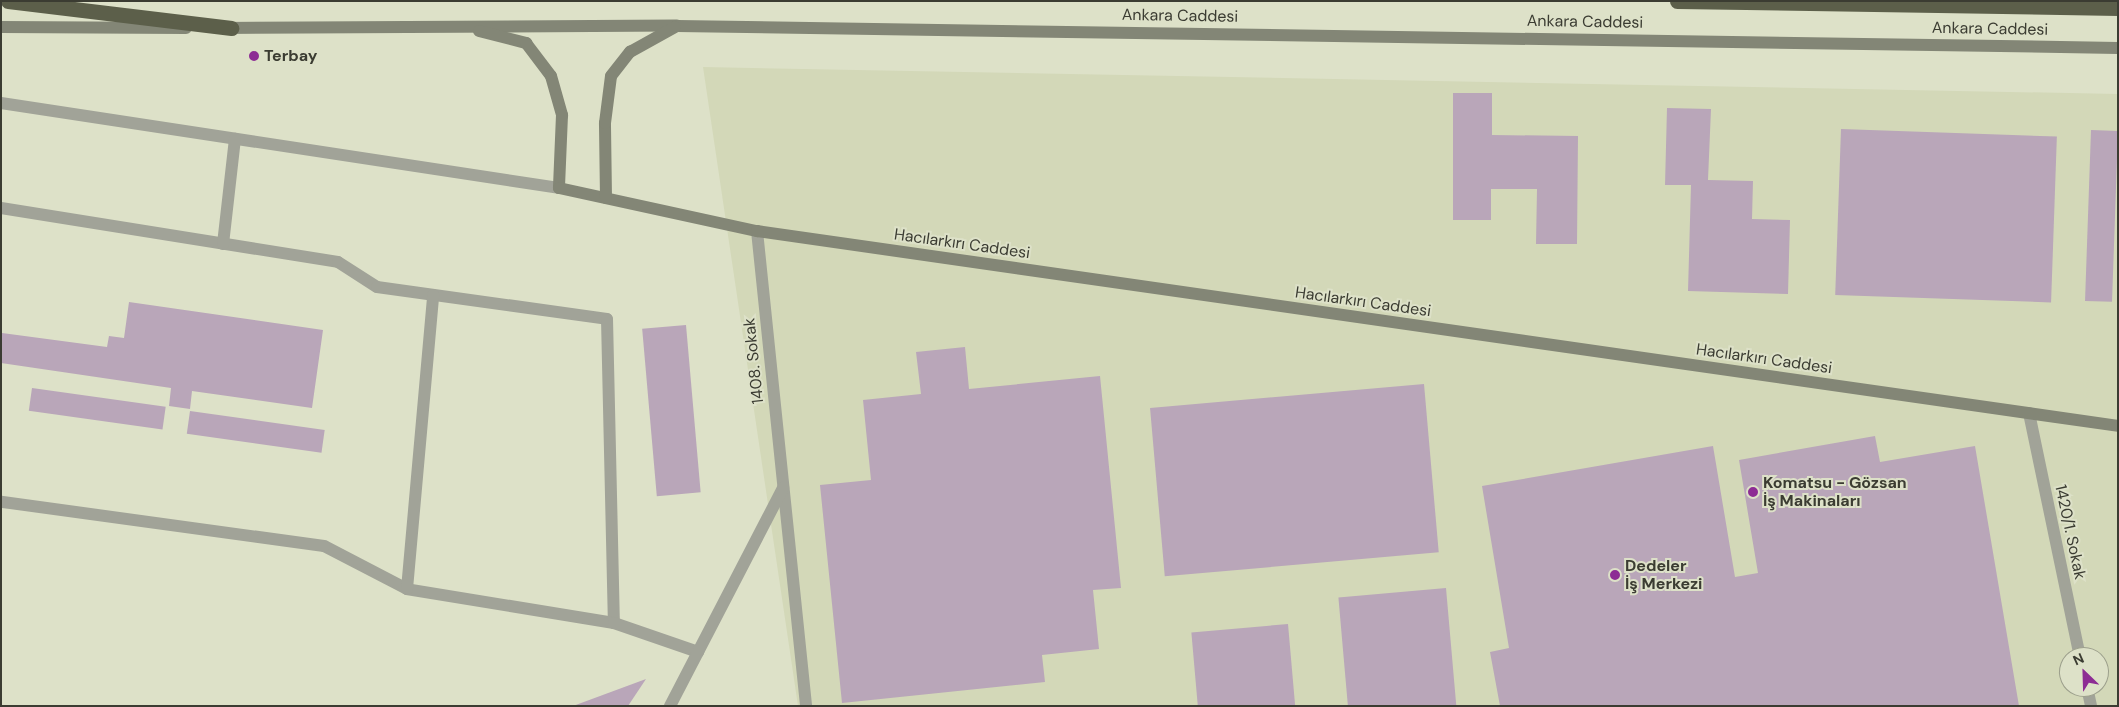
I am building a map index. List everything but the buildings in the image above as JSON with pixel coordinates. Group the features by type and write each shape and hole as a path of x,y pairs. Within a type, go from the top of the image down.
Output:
{"highway":[{"path":"8,1 231,28"},
{"name":"Ankara Caddesi","path":"1677,1 2118,8"}],"main road":[{"path":"462,26 526,43 551,76 562,115 559,188"},
{"name":"Ankara Caddesi","path":"1,27 677,26 2118,48"},
{"path":"606,198 605,123 611,76 630,52 677,26"},
{"name":"Hacılarkırı Caddesi","path":"559,188 757,232 2118,426"}],"street":[{"path":"1,103 559,188"},
{"path":"223,244 235,139"},
{"path":"1,208 338,262 377,287 607,319 614,623"},
{"name":"1408. Sokak","path":"757,232 806,706"},
{"path":"407,589 433,295"},
{"name":"1420/1. Sokak","path":"2029,413 2078,647"},
{"path":"670,706 783,488"},
{"path":"1,502 324,546 407,589 614,623 698,652"}],"shaded area":[{"path":"703,67 2118,94 2118,706 798,706"}],"place":[{"name":"Terbay","path":"254,56"},
{"name":"Komatsu - Gözsan İş Makinaları","path":"1753,492"},
{"name":"Dedeler İş Merkezi","path":"1615,575"}]}
